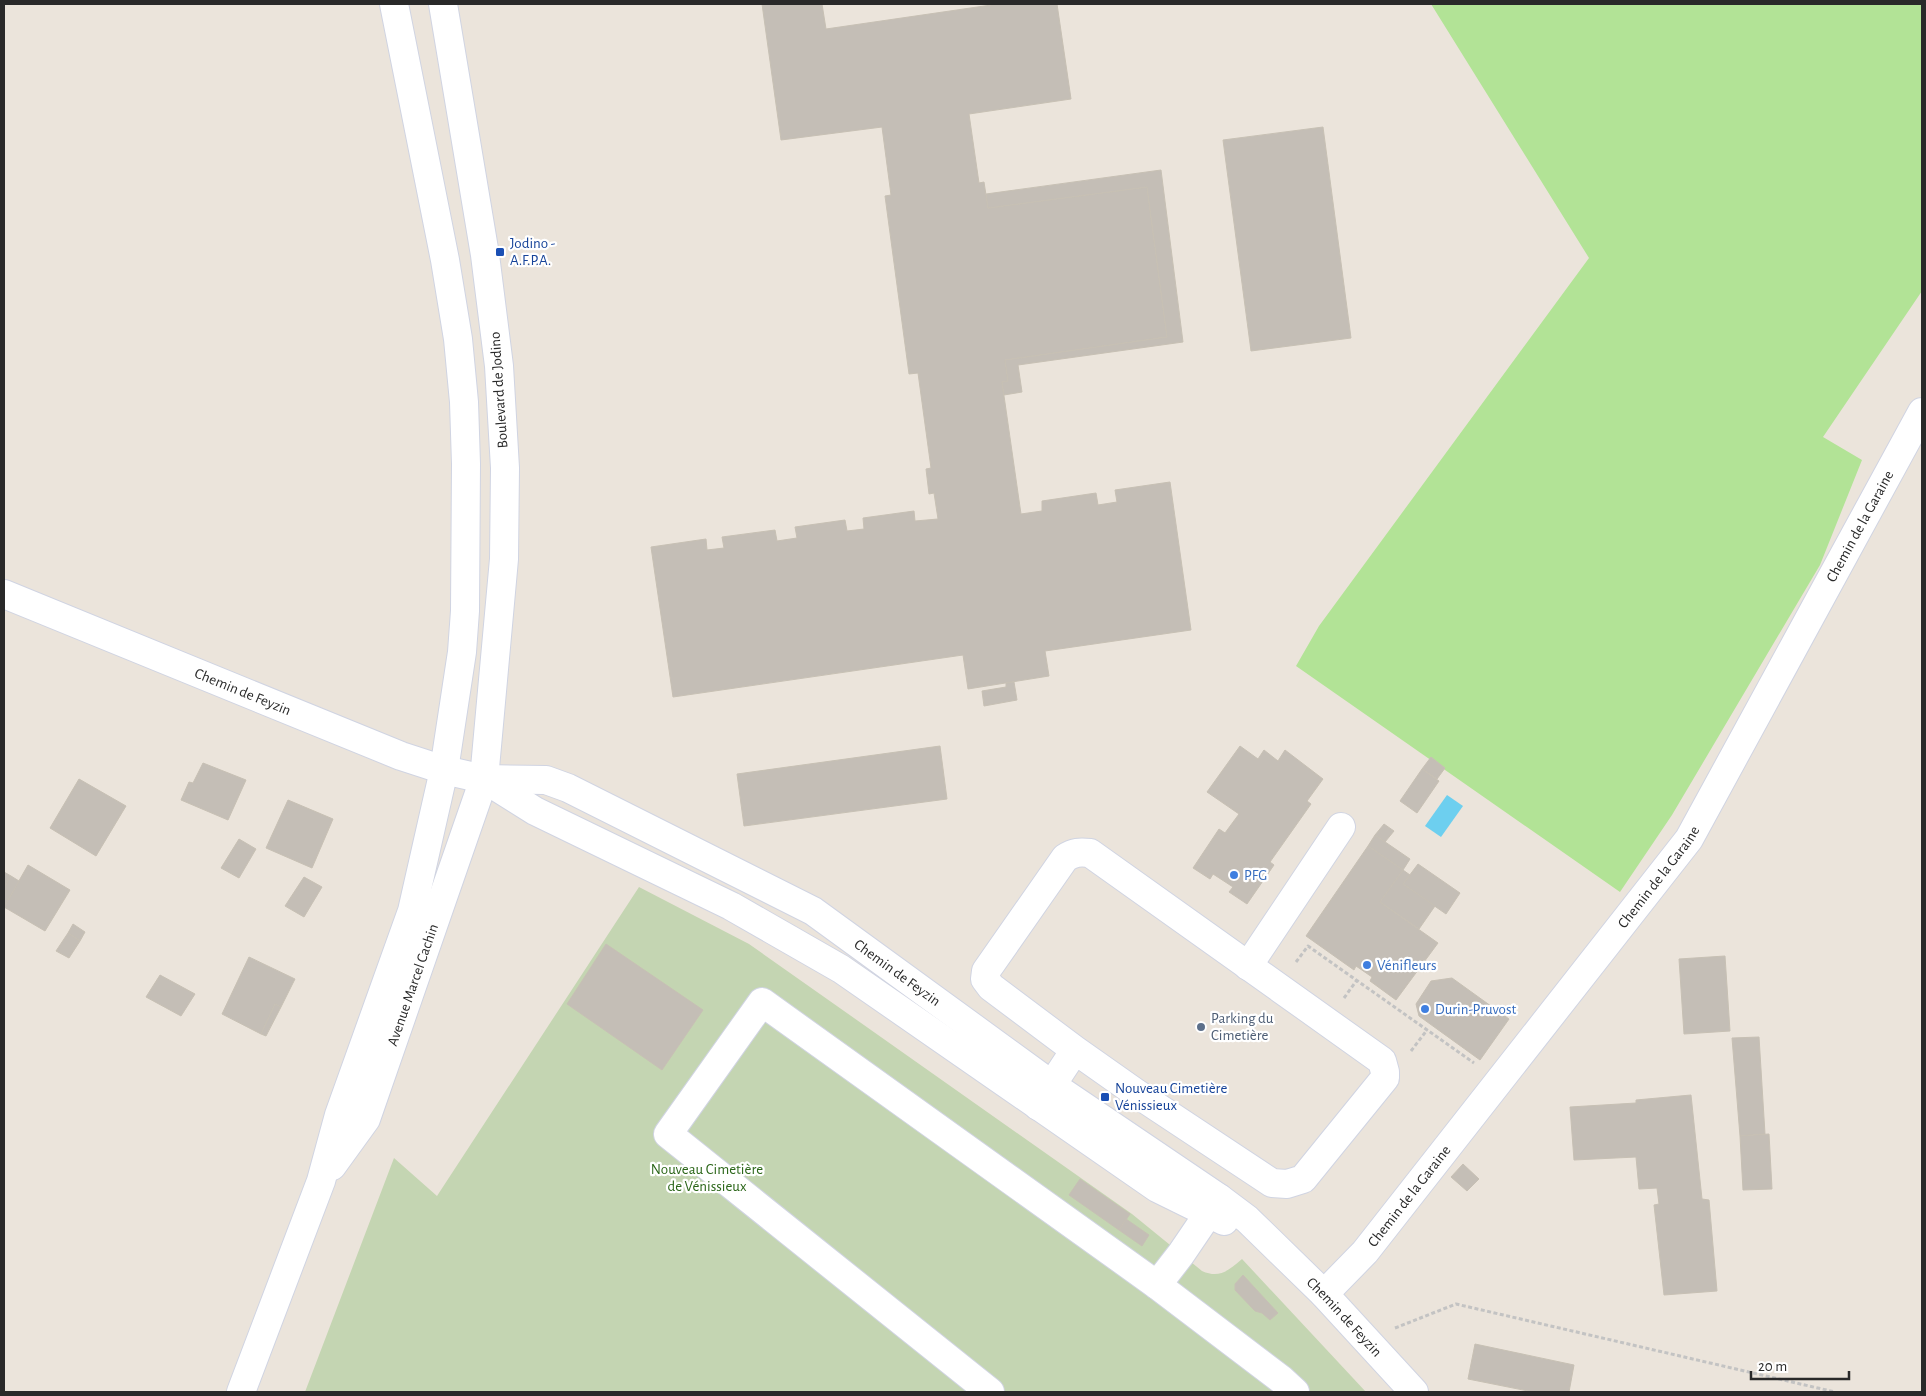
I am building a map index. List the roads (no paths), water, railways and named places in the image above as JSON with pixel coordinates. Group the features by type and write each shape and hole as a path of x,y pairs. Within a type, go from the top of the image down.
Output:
{"street":[{"path":"394,4 445,260 458,339 464,402 466,464 465,611 462,652 444,770"},
{"name":"Boulevard de Jodino","path":"443,4 486,255 490,366 505,468 504,559 484,779"},
{"path":"445,260 458,273 463,303 478,333 490,366 464,402"},
{"name":"Chemin de la Garaine","path":"1324,1294 1365,1252 1689,839 1922,412"},
{"name":"Chemin de Feyzin","path":"4,594 402,756 444,770 484,779 546,780 568,788 813,912 1045,1095"},
{"name":"Avenue Marcel Cachin","path":"240,1392 321,1181 340,1114 412,911 444,770"},
{"name":"Chemin de Feyzin","path":"484,779 535,812 731,906 841,969 1045,1095 1214,1206 1247,1219 1324,1294 1414,1392"},
{"name":"Avenue Marcel Cachin","path":"321,1181 366,1119 484,779"},
{"path":"1248,966 1341,827"},
{"path":"1081,852 1090,853 1382,1061 1385,1072 1384,1078 1303,1179 1287,1184 1272,1183 1075,1050 991,987 985,979 986,970 1065,858 1073,853 1081,852"},
{"path":"990,1392 668,1134 762,1002 1157,1285 1283,1388"},
{"path":"1045,1095 1075,1050"},
{"path":"1157,1285 1214,1206"}],"water":[{"path":"1447,795 1463,806 1441,837 1425,826"}],"place":[{"name":"Jodino - A.F.P.A.","path":"500,252"},
{"name":"PFG","path":"1234,875"},
{"name":"Vénifleurs","path":"1367,965"},
{"name":"Durin-Pruvost","path":"1425,1009"},
{"name":"Parking du Cimetière","path":"1201,1027"},
{"name":"Nouveau Cimetière Vénissieux","path":"1105,1097"}],"park label":[{"name":"Nouveau Cimetière de Vénissieux","path":"707,1178"}]}
